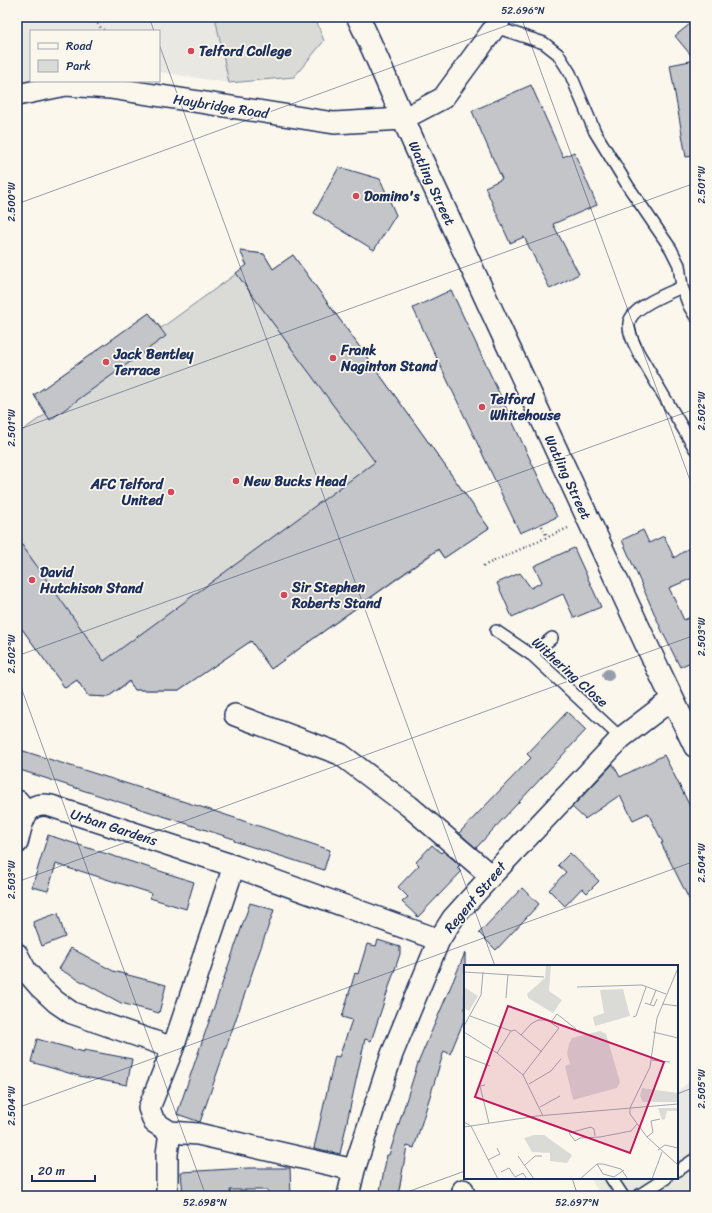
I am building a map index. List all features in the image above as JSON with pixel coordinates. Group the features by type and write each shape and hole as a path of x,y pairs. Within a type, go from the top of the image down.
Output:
{"main road":[{"name":"Watling Street","path":"358,17 403,119 695,746"}],"street":[{"path":"403,119 443,98 498,22"},
{"name":"Haybridge Road","path":"17,94 66,85 110,88 334,123 403,119"},
{"name":"Regent Street","path":"348,1196 354,1170 392,1054 439,940 453,918 621,738 672,699"},
{"path":"235,715 340,754 409,806 491,876"},
{"name":"Urban Gardens","path":"17,844 25,815 24,802 51,806 234,866 439,940"},
{"path":"234,866 173,1048 149,1108 154,1122 170,1132 198,1134 354,1170"},
{"path":"17,954 26,971 40,987 56,1002 72,1012 173,1048"},
{"path":"167,1196 167,1154 170,1132"}],"lane":[{"path":"498,22 544,44 558,54 570,73 595,132 628,186 671,249 679,265 682,287 689,306 695,316"},
{"path":"682,287 641,307 633,313 629,322 630,336 695,448"},
{"name":"Withering Close","path":"496,631 533,656 621,738"},
{"path":"533,656 537,650 552,638"},
{"path":"678,1170 695,1159"},
{"path":"612,1179 623,1196"},
{"path":"638,1196 664,1179"}],"path":[{"path":"93,17 104,30"},
{"path":"542,526 547,538"},
{"path":"483,566 573,526"}],"shaded area":[{"name":"Telford College","path":"17,17 215,17 229,83 160,72 160,30 30,30 30,82 17,85"},
{"path":"695,1078 695,1196 601,1196 591,1179 678,1179 678,1090"}],"green space":[{"path":"215,17 315,17 324,41 294,77 229,83"},
{"name":"New Bucks Head","path":"248,252 264,254 273,269 293,255 489,528 444,558 438,550 271,669 251,641 179,690 135,690 129,682 108,697 88,696 77,680 65,688 17,622 17,434 46,414 34,395 149,313 161,328 247,266 244,260"}],"building":[{"path":"695,20 695,60 675,36"},
{"path":"695,60 695,156 686,157 670,65"},
{"path":"531,85 563,157 574,152 597,205 553,224 579,274 550,289 524,237 510,243 485,187 502,179 472,111"},
{"name":"Domino's","path":"339,167 380,179 396,215 374,250 314,213"},
{"path":"240,251 264,254 273,269 293,255 489,528 444,558 438,549 271,669 251,641 179,690 135,690 129,681 108,697 88,696 77,680 65,688 17,622 17,538 104,661 375,462 236,273 247,265"},
{"name":"Telford Whitehouse","path":"451,290 557,517 520,533 413,308"},
{"name":"Jack Bentley Terrace","path":"149,313 166,336 50,420 34,395"},
{"path":"643,530 649,543 664,536 674,558 695,544 695,577 669,588 684,620 695,615 695,660 680,667 662,631 622,540"},
{"path":"574,548 601,607 574,618 563,594 512,617 497,583 520,573 531,588 542,582 534,566"},
{"path":"567,712 586,730 476,848 459,833 531,758 527,754"},
{"path":"17,749 220,813 330,850 324,870 234,841 234,839 17,769"},
{"path":"664,755 695,816 695,911 661,843 663,843 648,813 633,820 620,795 585,819 572,807 613,764 620,777"},
{"path":"48,835 194,882 186,909 150,898 151,893 56,864 48,891 32,887"},
{"path":"432,845 441,853 443,851 460,865 457,868 461,872 418,917 402,902 408,897 398,887 419,865 416,862"},
{"path":"570,853 599,881 587,893 582,888 565,906 549,890 566,872 558,865"},
{"path":"522,888 539,904 496,950 479,933"},
{"path":"250,903 274,910 200,1122 177,1114"},
{"path":"58,913 65,937 42,946 33,922"},
{"path":"378,940 400,947 400,954 371,1041 365,1039 340,1154 314,1148 335,1056 339,1057 352,1020 342,1017 355,973 358,974 367,944 376,946"},
{"path":"71,948 113,971 166,985 159,1013 121,1003 59,969"},
{"path":"465,953 464,1020 450,1054 444,1051 414,1148 407,1146 398,1196 379,1196 387,1155 389,1155 418,1063"},
{"path":"37,1039 84,1052 84,1050 132,1059 127,1085 79,1076 31,1062"},
{"path":"248,1168 290,1168 291,1196 268,1196 267,1190 230,1190 231,1196 183,1196 181,1172"}],"place":[{"name":"Telford College","path":"191,51"},
{"name":"Domino's","path":"356,196"},
{"name":"Frank Naginton Stand","path":"333,358"},
{"name":"Jack Bentley Terrace","path":"106,362"},
{"name":"Telford Whitehouse","path":"482,407"},
{"name":"New Bucks Head","path":"236,481"},
{"name":"AFC Telford United","path":"171,492"},
{"name":"David Hutchison Stand","path":"32,580"},
{"name":"Sir Stephen Roberts Stand","path":"284,595"}]}
